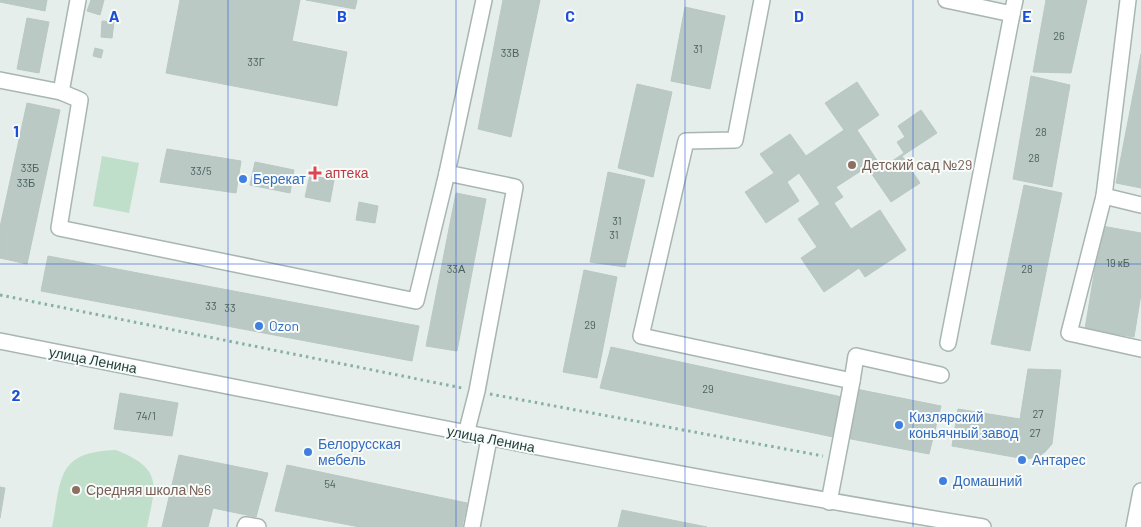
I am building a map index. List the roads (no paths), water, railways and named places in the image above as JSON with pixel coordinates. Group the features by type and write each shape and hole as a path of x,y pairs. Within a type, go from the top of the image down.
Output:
{"street":[{"path":"61,92 78,0"},
{"path":"0,80 61,92 80,100 59,228 416,301 447,173 484,0"},
{"path":"946,0 1014,7 948,343"},
{"path":"1128,0 1104,196 1069,333 1141,349"},
{"path":"759,1 734,140 686,141 642,336 852,381"},
{"path":"447,173 515,186 477,391 466,434"},
{"path":"1104,196 1141,205"},
{"name":"улица Ленина","path":"0,341 489,439 829,502 983,527"},
{"path":"829,502 856,356 941,375"},
{"path":"472,527 489,439"},
{"path":"1134,527 1141,491"},
{"path":"245,527 246,524 258,527"}],"place":[{"name":"Детский сад №29","path":"852,165"},
{"name":"аптека","path":"315,173"},
{"name":"Берекат","path":"243,179"},
{"name":"Ozon","path":"259,326"},
{"name":"Кизлярский коньячный завод","path":"899,425"},
{"name":"Белорусская мебель","path":"308,452"},
{"name":"Антарес","path":"1022,460"},
{"name":"Домашний","path":"943,481"},
{"name":"Средняя школа №6","path":"76,490"}]}
